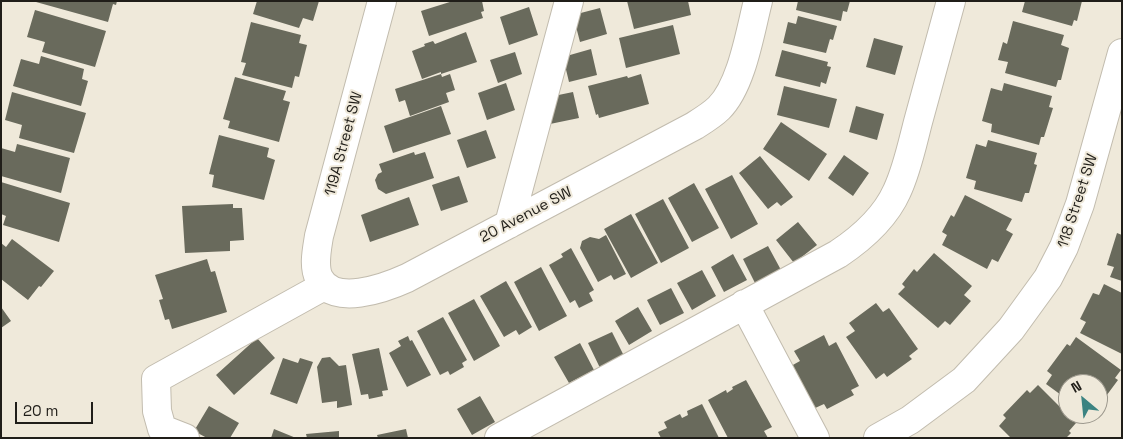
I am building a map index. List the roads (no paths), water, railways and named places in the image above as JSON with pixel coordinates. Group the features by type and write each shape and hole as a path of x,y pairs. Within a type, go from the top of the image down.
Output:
{"street":[{"name":"119A Street SW","path":"324,286 318,277 316,264 319,236 382,1"},
{"path":"509,224 569,1"},
{"name":"20 Avenue SW","path":"324,286 333,292 343,294 360,293 392,285 694,126 719,108 734,87 758,1"},
{"path":"499,438 838,254 856,242 884,212 897,192 951,1"},
{"name":"118 Street SW","path":"878,438 910,420 964,380 987,356 1030,304 1048,278 1064,247 1080,204 1122,54"},
{"path":"185,438 162,429 156,411 156,380 324,286"},
{"path":"744,304 815,438"}]}
